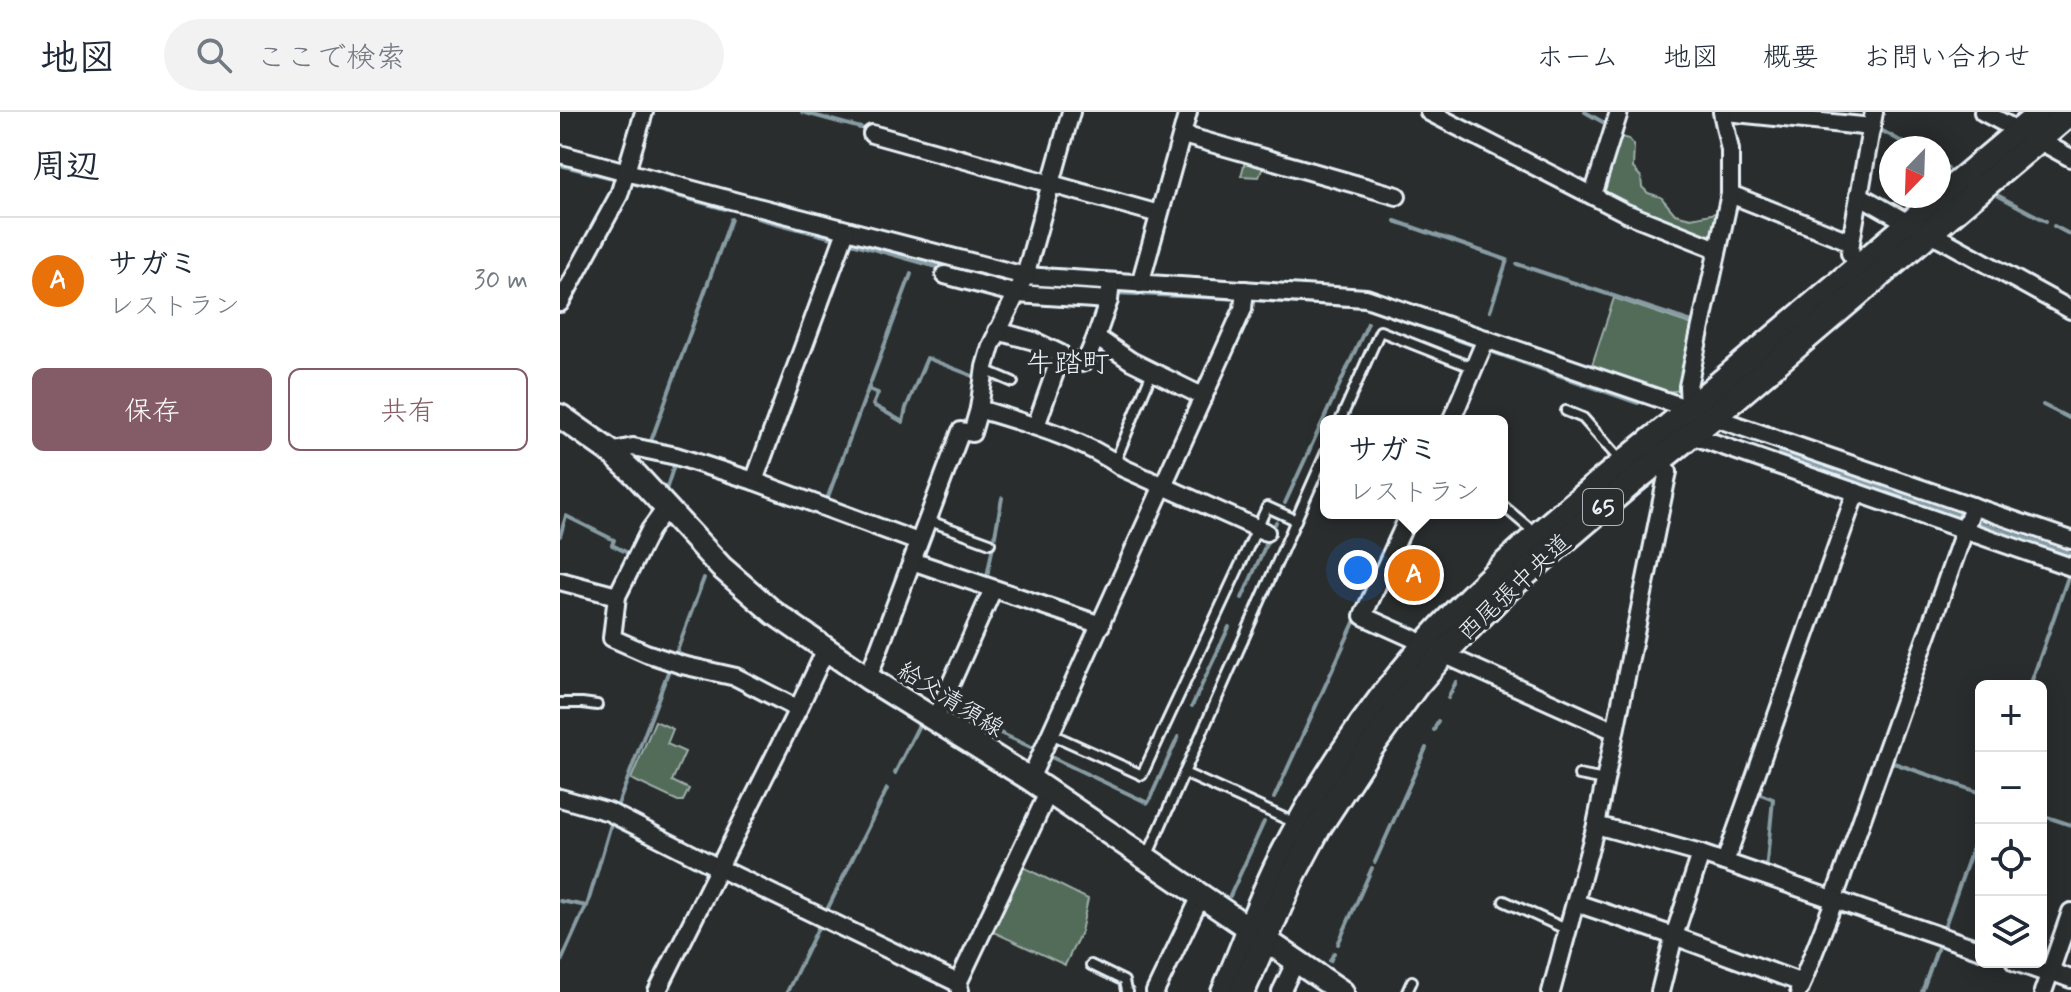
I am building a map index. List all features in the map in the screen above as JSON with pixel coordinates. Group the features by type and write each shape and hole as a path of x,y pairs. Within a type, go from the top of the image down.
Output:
{"main road":[{"name":"西尾張中央道","path":"2028,136 2042,112"},
{"name":"西尾張中央道","path":"1242,992 1278,865 1338,760 1374,708 1434,650 1714,416 1919,228 2028,136 2071,112"},
{"name":"西尾張中央道","path":"1224,992 1318,828 1416,685 1434,650 1480,589 1538,536 1861,266 1919,228"},
{"name":"給父清須線","path":"560,416 611,452 721,567 774,613 868,678 1030,779 1342,992"}],"street":[{"path":"560,303 624,179 644,112"},
{"path":"868,678 961,431 972,433 991,346 1020,286 1071,112"},
{"path":"1140,284 1188,112"},
{"path":"1429,112 1626,213 1717,249"},
{"path":"1593,195 1619,112"},
{"path":"1689,409 1688,386 1730,194 1730,150 1724,112 1873,120 1850,253 1861,266"},
{"path":"1983,112 2071,158"},
{"path":"872,134 1159,214"},
{"path":"1183,135 1397,196"},
{"path":"560,154 624,179 1020,286"},
{"path":"1730,194 1851,242"},
{"path":"1859,195 2071,310"},
{"path":"754,481 843,237"},
{"path":"945,275 1020,286 1110,291 1140,284 1245,298 1366,298 1481,351 1714,416 1969,518 2071,567"},
{"path":"1060,358 1081,363 1086,361 1110,291"},
{"path":"1030,779 1204,397 1245,298"},
{"path":"997,331 1034,341 1061,354 1036,426"},
{"path":"1096,337 1131,361 1204,397"},
{"path":"1454,415 1481,351"},
{"path":"979,409 1036,426 1107,456 1123,468 1262,530"},
{"path":"1691,435 1856,492 2071,540"},
{"path":"611,452 633,447 676,456 754,481 918,542"},
{"path":"1551,992 1596,825 1668,472 1658,461"},
{"path":"1725,862 1856,492"},
{"path":"666,508 650,530 617,596 612,638 682,665 736,677 798,709"},
{"path":"1576,903 1674,936 1800,987 1969,518"},
{"path":"1407,519 1363,616 1615,731"},
{"path":"912,561 1101,625"},
{"path":"560,581 617,596"},
{"path":"935,719 993,589"},
{"path":"657,992 826,649"},
{"path":"560,798 609,812 959,988 1048,793"},
{"path":"1596,825 1701,854 1975,948"},
{"path":"1660,992 1674,936 1701,854"},
{"path":"1155,992 1201,896"},
{"path":"2043,992 2071,912"},
{"path":"1281,992 1296,961"},
{"path":"2034,968 2071,979"}],"lane":[{"path":"1343,415 1380,331 1481,351"},
{"path":"985,370 1013,382"},
{"path":"1115,462 1152,371"},
{"path":"1566,411 1583,418 1623,464"},
{"path":"1146,859 1320,466"},
{"path":"1051,734 1142,775 1262,530 1267,507 1296,520"},
{"path":"1508,510 1538,536"},
{"path":"927,520 990,543"},
{"path":"560,703 597,705"},
{"path":"1184,773 1299,825"},
{"path":"1579,775 1605,780"},
{"path":"1504,901 1568,930"},
{"path":"1091,965 1124,981 1128,992"},
{"path":"1407,992 1412,981"}],"green space":[{"path":"1621,137 1629,139 1634,145 1633,168 1648,193 1661,197 1675,214 1691,218 1716,213 1711,239 1603,192"},
{"path":"1246,158 1265,163 1259,177 1241,176"},
{"path":"1614,298 1693,325 1683,390 1665,392 1596,367 1591,368"},
{"path":"655,721 673,729 667,744 685,752 672,781 689,789 683,801 631,779"},
{"path":"1019,865 1088,899 1081,932 1065,965 989,930"}],"waterway":[{"path":"802,112 868,130"},
{"path":"1585,112 1608,125"},
{"path":"1879,129 1892,136"},
{"path":"560,165 620,180"},
{"path":"628,182 725,209"},
{"path":"1997,195 2046,221"},
{"path":"757,218 840,240"},
{"path":"650,444 731,219"},
{"path":"1395,221 1507,260 1490,311"},
{"path":"2054,226 2071,235"},
{"path":"848,242 944,269"},
{"path":"1517,264 1695,323 1695,326"},
{"path":"826,502 911,274"},
{"path":"1027,286 1086,290"},
{"path":"1114,293 1241,299"},
{"path":"1250,300 1366,307 1478,347"},
{"path":"1326,415 1368,323"},
{"path":"1487,350 1638,403"},
{"path":"868,389 878,393 873,405 903,422 927,358 978,378"},
{"path":"2043,405 2071,419"},
{"path":"1285,503 1320,427"},
{"path":"1780,453 1963,517"},
{"path":"666,490 675,462"},
{"path":"986,582 1002,498"},
{"path":"560,536 566,516 614,540 612,545 632,555"},
{"path":"1971,520 2071,554"},
{"path":"1242,598 1276,522"},
{"path":"2032,680 2068,577"},
{"path":"675,656 704,578"},
{"path":"1274,798 1356,618"},
{"path":"1192,706 1229,627"},
{"path":"616,810 670,667"},
{"path":"1448,698 1456,682"},
{"path":"972,720 1037,750"},
{"path":"1434,730 1438,721"},
{"path":"895,773 919,725"},
{"path":"1049,756 1148,803 1178,737"},
{"path":"1375,862 1426,748"},
{"path":"1888,761 1975,791"},
{"path":"825,914 887,789"},
{"path":"1753,791 1773,799 1766,871"},
{"path":"2047,817 2071,825"},
{"path":"1230,896 1264,822"},
{"path":"560,901 587,906 611,824 694,864"},
{"path":"1943,931 1975,842"},
{"path":"1338,944 1372,868"},
{"path":"740,887 819,926 787,992"},
{"path":"560,964 586,906"},
{"path":"1922,992 1940,941"},
{"path":"1330,961 1334,953"}],"place":[{"name":"サガミ","path":"1414,575"}],"district":[{"name":"牛踏町","path":"1068,362"}]}
